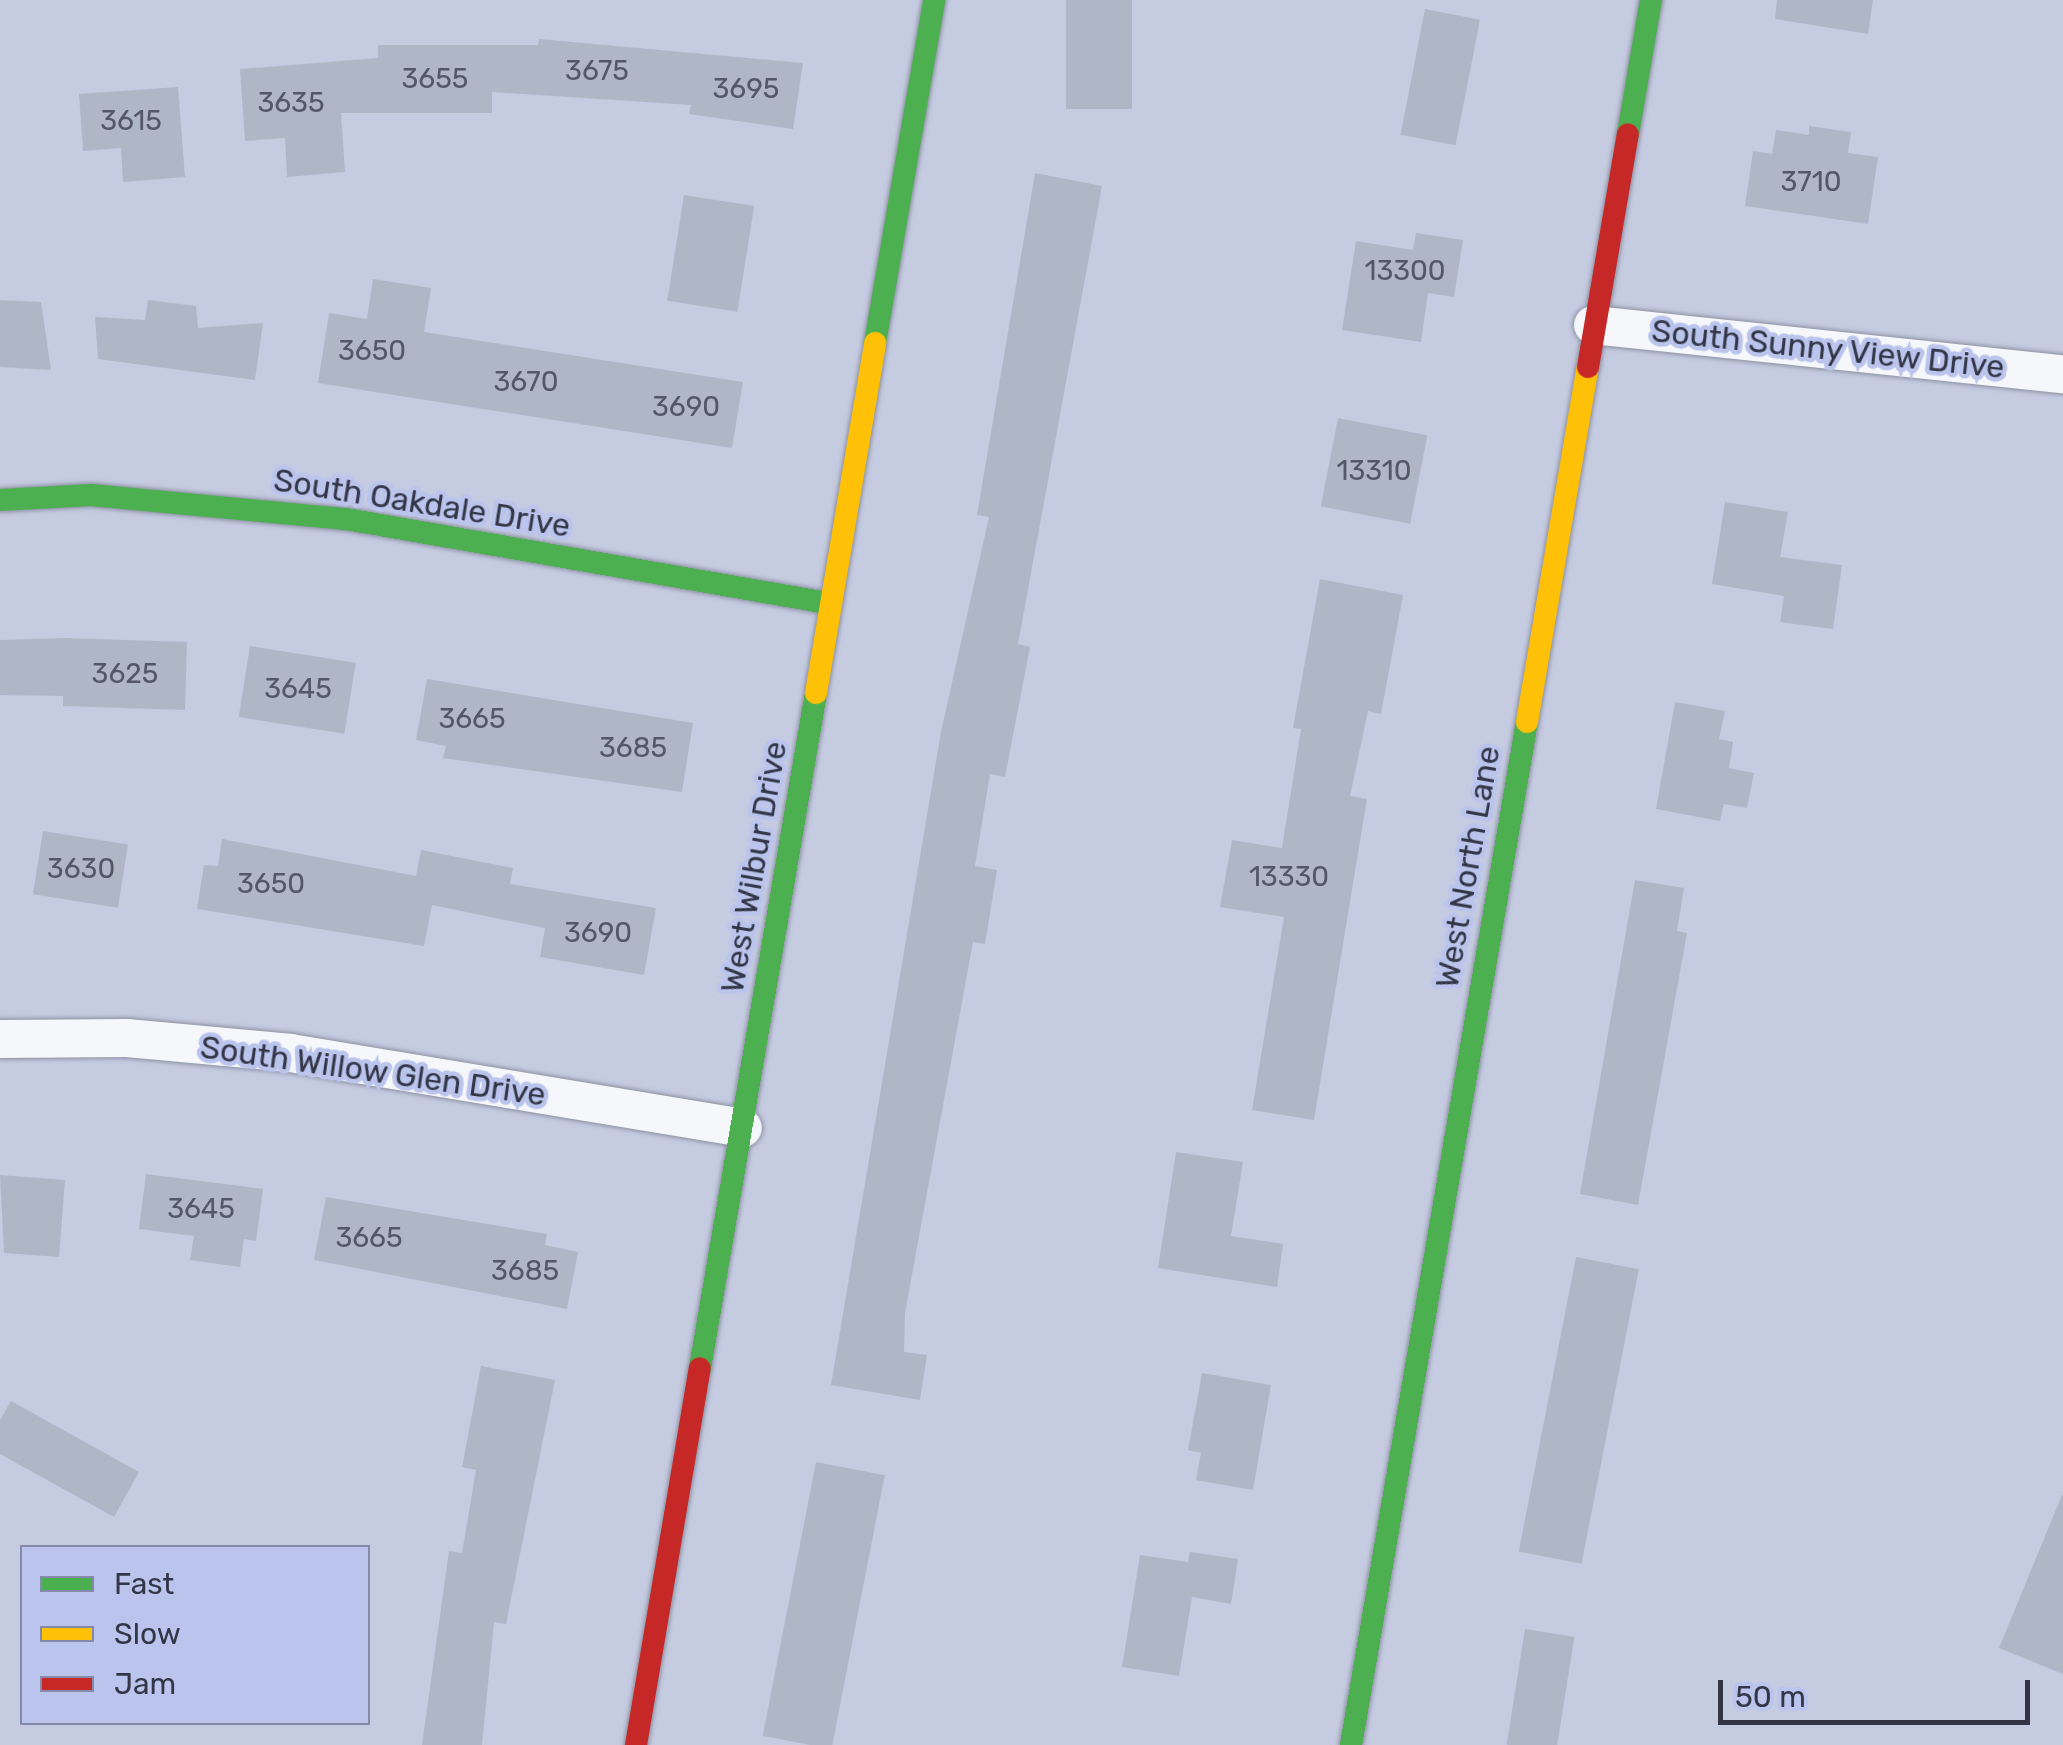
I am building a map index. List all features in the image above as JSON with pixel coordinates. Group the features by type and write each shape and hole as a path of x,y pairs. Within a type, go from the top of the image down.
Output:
{"street":[{"name":"West Wilbur Drive","path":"636,1745 934,0"},
{"name":"West North Lane","path":"1352,1745 1651,0"},
{"name":"South Sunny View Drive","path":"1593,325 2063,374"},
{"name":"South Oakdale Drive","path":"0,500 92,495 346,519 831,604"},
{"name":"South Willow Glen Drive","path":"0,1038 126,1038 291,1054 743,1128"}],"building":[{"path":"1066,0 1132,0 1132,109 1066,109"},
{"path":"1777,0 1873,0 1868,34 1775,19"},
{"path":"1425,9 1480,20 1456,145 1401,135"},
{"path":"539,39 803,63 793,129 689,114 691,105 492,92 492,113 341,113 345,172 287,177 285,138 245,141 240,69 378,58 378,45 538,45"},
{"path":"178,87 185,177 123,182 121,148 83,151 79,94"},
{"path":"1809,126 1851,132 1848,153 1878,157 1868,224 1745,206 1753,151 1772,154 1776,130 1809,135"},
{"path":"1035,173 1102,186 1018,644 1030,647 1005,777 990,774 975,866 997,870 985,944 973,942 905,1313 904,1352 927,1355 920,1400 831,1385 941,732 989,517 977,515"},
{"path":"684,195 754,206 737,312 667,301"},
{"path":"1416,233 1463,240 1454,297 1428,293 1421,342 1342,330 1356,241 1413,250"},
{"path":"373,279 431,288 424,332 743,382 732,448 318,383 329,313 367,319"},
{"path":"0,300 41,302 51,370 0,367"},
{"path":"148,300 196,306 198,328 263,323 255,380 98,359 95,317 145,320"},
{"path":"1338,418 1427,435 1410,524 1321,506"},
{"path":"1725,502 1788,512 1780,557 1842,565 1833,629 1780,622 1784,596 1712,584"},
{"path":"1320,579 1403,595 1381,714 1368,711 1350,796 1367,799 1314,1120 1252,1110 1284,917 1220,907 1232,840 1282,848 1301,729 1293,728"},
{"path":"0,640 187,642 185,710 63,706 63,696 0,695"},
{"path":"250,646 356,663 344,734 239,717"},
{"path":"427,679 693,723 682,792 443,758 446,746 416,740"},
{"path":"1675,702 1725,711 1719,739 1733,742 1729,768 1754,773 1747,808 1724,804 1720,821 1656,809"},
{"path":"43,831 128,844 118,908 33,894"},
{"path":"222,839 416,876 421,850 513,868 510,884 656,908 644,975 540,957 545,928 432,905 424,946 197,909 204,865 218,866"},
{"path":"1635,880 1684,888 1677,931 1687,933 1638,1205 1580,1194"},
{"path":"1176,1152 1243,1162 1231,1236 1283,1244 1277,1287 1158,1268"},
{"path":"146,1174 263,1189 256,1241 244,1239 240,1267 190,1260 194,1236 139,1229"},
{"path":"0,1175 65,1180 59,1257 4,1253"},
{"path":"326,1197 547,1234 545,1245 578,1252 567,1309 314,1260"},
{"path":"1576,1257 1639,1269 1582,1564 1519,1551"},
{"path":"481,1366 555,1380 506,1624 494,1622 482,1745 422,1745 449,1551 462,1553 476,1470 462,1467"},
{"path":"1202,1373 1271,1385 1253,1490 1196,1480 1201,1453 1188,1450"},
{"path":"11,1401 139,1472 114,1517 0,1454 0,1420"},
{"path":"816,1462 885,1475 832,1745 763,1736"},
{"path":"2063,1495 2063,1674 1999,1648"},
{"path":"1190,1552 1238,1559 1231,1604 1192,1597 1179,1676 1122,1667 1140,1555 1188,1562"},
{"path":"1525,1629 1574,1637 1557,1745 1507,1745"}],"traffic: fast":[{"path":"875,343 934,0"},
{"path":"1628,134 1651,0"},
{"path":"0,500 91,495 346,519 831,604"},
{"path":"700,1368 816,693"},
{"path":"1351,1745 1527,722"}],"traffic: slow":[{"path":"816,693 875,343"},
{"path":"1527,722 1588,367"}],"traffic: jam":[{"path":"1588,367 1628,134"},
{"path":"636,1745 700,1368"}]}
